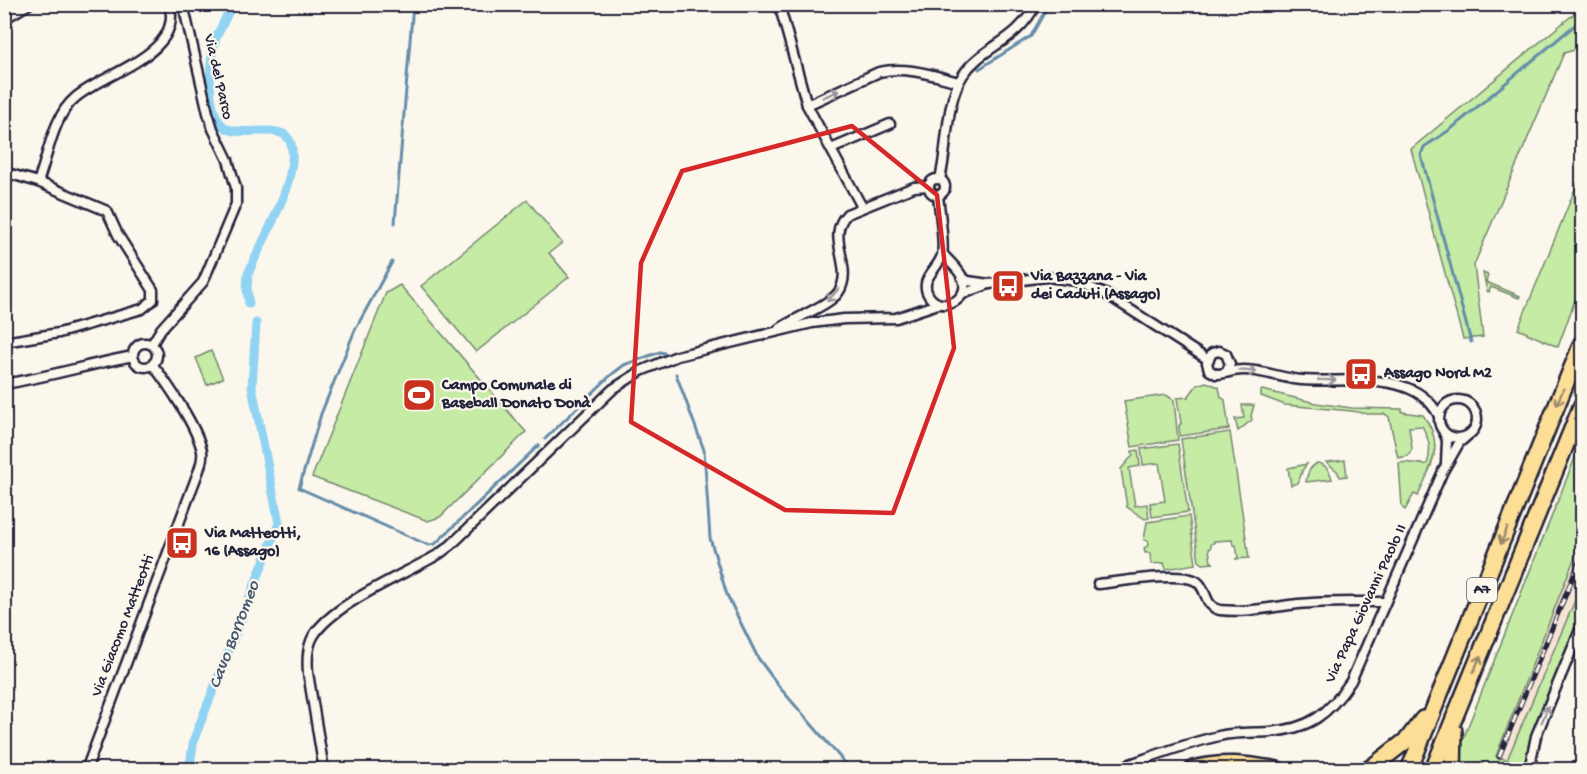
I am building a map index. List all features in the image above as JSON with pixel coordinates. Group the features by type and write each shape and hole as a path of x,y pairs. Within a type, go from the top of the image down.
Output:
{"highway":[{"name":"A7","path":"1409,770 1582,343"},
{"name":"A7","path":"1433,770 1582,405"},
{"path":"1364,770 1371,768 1407,740 1437,699"},
{"path":"1453,770 1454,718"},
{"path":"1193,769 1231,763 1278,770"}],"street":[{"path":"4,19 28,4"},
{"path":"39,182 57,121 74,98 154,51 169,32 172,11 170,4"},
{"name":"Via del Parco","path":"152,344 161,329 203,282 236,204 236,188 228,160 208,113 183,4"},
{"path":"779,4 807,105 862,207"},
{"path":"940,179 945,144 959,82 975,61 1021,28 1036,4"},
{"path":"807,105 879,72 903,69 959,82"},
{"path":"831,149 890,124"},
{"path":"4,172 39,182 107,211 118,235 153,290 153,300 142,309 59,333 4,342"},
{"path":"776,332 791,320 826,303 838,293 843,268 837,228 846,214 914,188 929,186 933,180 940,179"},
{"path":"938,195 945,189 945,184 940,179"},
{"path":"929,186 931,192 938,195"},
{"path":"938,195 943,254 968,281 989,284"},
{"path":"914,311 924,299 926,281 943,254"},
{"path":"934,269 944,266 955,268"},
{"path":"962,277 963,294"},
{"path":"926,291 933,301 944,305 955,302 963,294 989,284 1047,277 1077,281 1109,296 1207,359"},
{"path":"324,770 307,657 315,633 356,600 429,560 451,545 583,417 628,378 655,363 677,356 776,332 828,320 896,318 938,304"},
{"path":"145,342 152,344 157,354 153,364 142,366 136,363 133,356 139,344 145,342"},
{"path":"1227,371 1230,360 1226,354 1215,351 1207,359 1207,367 1212,373 1220,375 1227,371 1253,371 1294,379 1393,384 1424,396 1433,404 1444,433 1454,438 1466,437 1475,430 1478,418 1477,412 1470,403 1464,400 1445,404 1439,416"},
{"path":"4,384 44,378 133,356"},
{"name":"Via Giacomo Matteotti","path":"87,770 199,470 203,453 170,387 153,364"},
{"name":"Via Papa Giovanni Paolo II","path":"1444,433 1447,440 1446,465"},
{"name":"Via Papa Giovanni Paolo II","path":"1113,770 1221,735 1289,730 1315,721 1336,702 1351,681 1446,465 1466,437"},
{"path":"1098,584 1163,578 1191,579 1199,583 1210,605 1220,610 1267,609 1300,604 1385,602"},
{"path":"1528,770 1536,736 1582,625"}],"highlighted area":[{"path":"852,126 937,195 954,348 893,513 785,510 631,422 641,263 682,171"}],"shaded area":[{"path":"1582,539 1582,584 1507,761 1496,756"}],"green space":[{"path":"1582,7 1582,48 1564,53 1474,265 1483,337 1463,339 1411,149"},
{"path":"1582,172 1582,281 1558,347 1518,329"},
{"path":"527,200 562,243 549,253 569,277 476,352 421,286"},
{"path":"1483,273 1488,275 1486,282 1520,296 1519,298 1491,287 1489,292 1487,291"},
{"name":"Campo Comunale di Baseball Donato Donà","path":"400,285 526,432 440,517 428,521 312,477 386,293"},
{"path":"211,351 223,378 207,385 196,358"},
{"path":"1206,382 1219,387 1221,397 1225,400 1229,429 1180,436 1181,423 1177,398 1188,397 1197,385"},
{"path":"1262,390 1316,403 1352,408 1402,409 1402,412 1423,415 1434,436 1435,446 1431,464 1418,496 1414,494 1405,510 1402,507 1399,463 1427,464 1429,445 1422,426 1409,427 1412,449 1408,456 1398,458 1389,417 1385,414 1285,405 1261,396"},
{"path":"1166,395 1174,400 1178,440 1132,447 1124,401"},
{"path":"1242,405 1254,405 1252,420 1238,431 1235,419 1244,418"},
{"path":"1230,432 1249,558 1235,559 1238,558 1236,545 1233,545 1232,540 1214,541 1209,549 1211,562 1214,563 1203,564 1199,561 1181,439"},
{"path":"1582,440 1582,539 1496,756 1507,760 1582,584 1582,615 1531,736 1524,769 1458,770 1460,749 1467,729"},
{"path":"1178,444 1188,512 1152,517 1150,503 1165,501 1159,463 1143,465 1141,449"},
{"path":"1138,450 1140,466 1129,468 1135,506 1147,504 1149,518 1145,519 1127,507 1121,469 1133,455 1132,451"},
{"path":"1345,460 1347,476 1340,477 1337,471 1326,462"},
{"path":"1317,463 1327,468 1332,479 1306,482 1309,471"},
{"path":"1307,464 1298,483 1291,485 1288,468"},
{"path":"1189,516 1196,564 1166,569 1164,563 1151,564 1150,553 1145,553 1144,548 1149,545 1148,541 1144,540 1147,522"}],"waterway":[{"name":"Cavo Borromeo","path":"232,4 214,47 210,87 215,113 220,123 228,129 281,133 291,144 292,158 285,192 248,274 249,304"},
{"path":"395,223 413,4"},
{"path":"979,69 1031,36 1049,4"},
{"path":"1471,342 1421,155 1424,147 1451,129 1582,19"},
{"path":"392,262 355,330 321,414 299,488 428,545 435,544 539,445"},
{"name":"Cavo Borromeo","path":"189,770 194,739 279,523 252,387 256,323"},
{"path":"545,439 624,365 660,352 664,353"},
{"path":"676,374 704,450 710,538 727,595 758,658 781,689 851,770"}],"railway":[{"path":"1499,757 1582,555"}],"place":[{"name":"Via Bazzana - Via dei Caduti (Assago)","path":"1008,286"},
{"name":"Assago Nord M2","path":"1361,374"},
{"name":"Campo Comunale di Baseball Donato Donà","path":"419,395"},
{"name":"Via Matteotti, 16 (Assago)","path":"182,543"}]}
